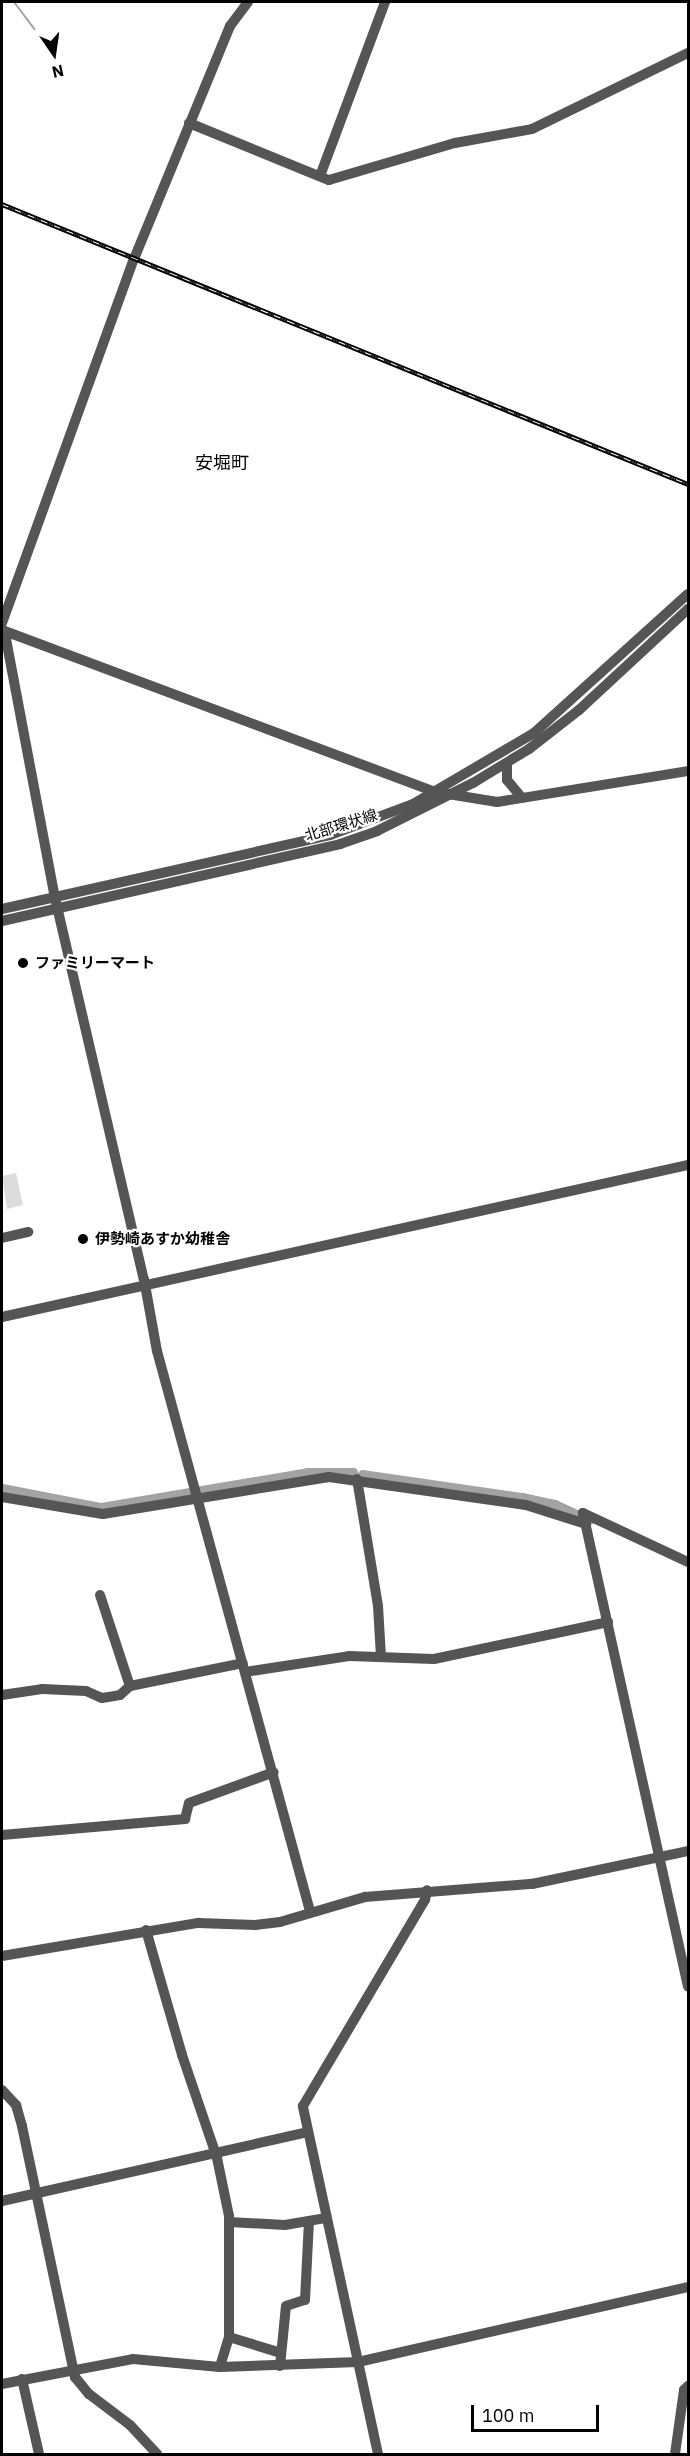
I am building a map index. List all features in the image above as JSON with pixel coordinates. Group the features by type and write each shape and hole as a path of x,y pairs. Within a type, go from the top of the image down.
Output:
{"street":[{"path":"2,623 134,259 230,26 248,2"},
{"path":"320,176 385,2"},
{"path":"189,123 329,180 455,143 522,132 688,52"},
{"path":"639,649 688,594"},
{"path":"639,649 688,609"},
{"path":"310,1911 274,1772 157,1351 145,1284 55,898 5,632 436,792 497,802 688,771"},
{"name":"北部環状線","path":"2,921 340,844 377,831 507,764 558,729 639,649"},
{"name":"北部環状線","path":"2,909 330,835 377,820 436,792 534,733 639,649"},
{"path":"507,764 507,780 522,798"},
{"path":"2,1317 688,1165"},
{"path":"2,1238 28,1232"},
{"path":"2,1497 103,1514 198,1500 311,1479 357,1479 526,1505 585,1521"},
{"path":"357,1479 378,1606 381,1656"},
{"path":"688,1562 586,1513 585,1521 688,1986"},
{"path":"100,1595 130,1686"},
{"path":"2,1695 42,1689 86,1691 102,1698 120,1695 130,1686 244,1668 349,1656 434,1659 608,1622"},
{"path":"2,1835 185,1819 189,1803 274,1772"},
{"path":"2,1956 44,1952 146,1930 198,1923 255,1925 365,1897 427,1890 512,1887 688,1851"},
{"path":"378,2454 307,2132 304,2102 425,1900 427,1890"},
{"path":"146,1930 182,2055 216,2153 229,2222 226,2296 229,2337 220,2367"},
{"path":"2,2090 16,2105 73,2368 81,2386 130,2425 157,2454"},
{"path":"2,2201 307,2132"},
{"path":"229,2222 285,2225 326,2218"},
{"path":"280,2366 286,2306 305,2300 309,2221"},
{"path":"2,2384 73,2368 149,2358 220,2367 358,2362 688,2287"},
{"path":"229,2337 281,2353"},
{"path":"22,2379 39,2454"},
{"path":"675,2454 684,2390 688,2386"}],"shaded area":[{"path":"16,1173 23,1205 7,1209 2,1176"}],"waterway":[{"path":"14,2 34,29"},
{"path":"2,1488 101,1507 307,1472 353,1472"},
{"path":"362,1474 522,1497 555,1504 589,1520"}],"railway":[{"path":"2,204 688,484"}],"place":[{"name":"ファミリーマート","path":"23,963"},
{"name":"伊勢崎あすか幼稚舎","path":"83,1239"}],"district":[{"name":"安堀町","path":"222,463"}]}
